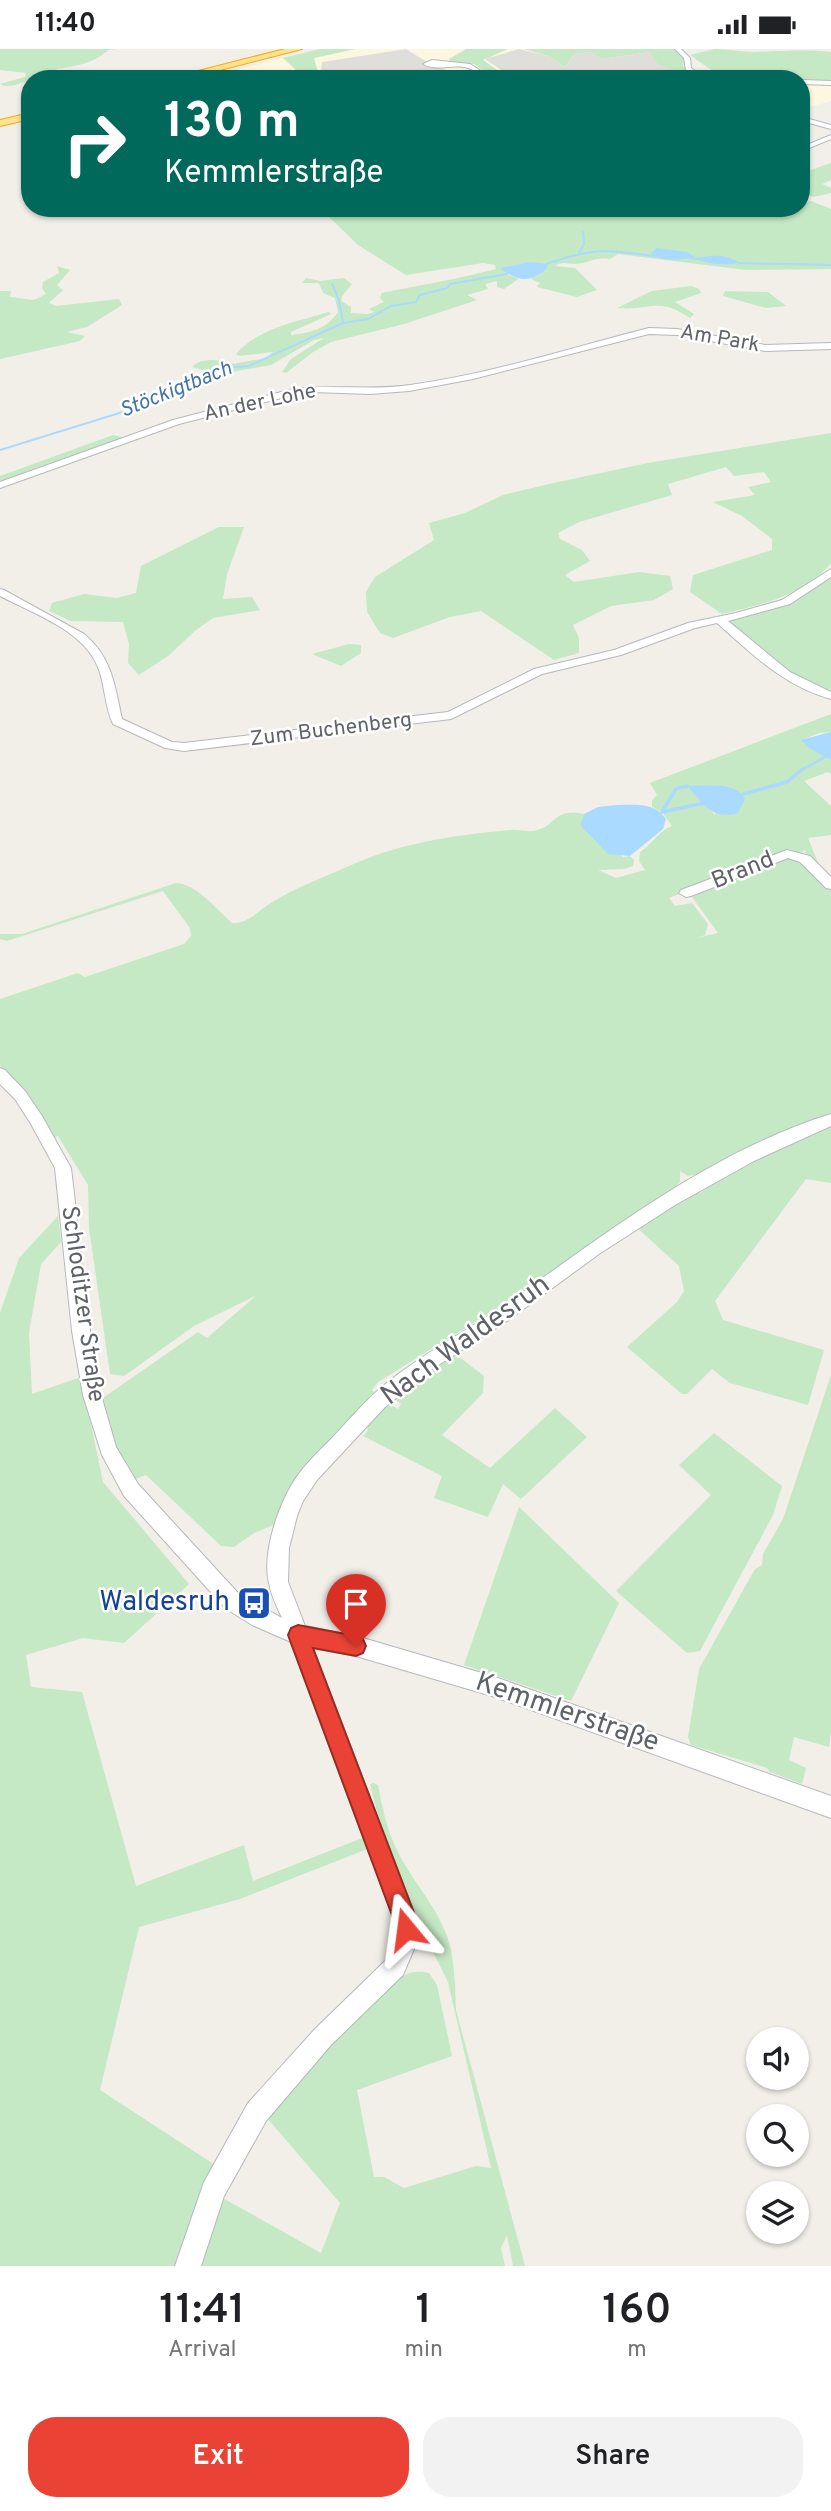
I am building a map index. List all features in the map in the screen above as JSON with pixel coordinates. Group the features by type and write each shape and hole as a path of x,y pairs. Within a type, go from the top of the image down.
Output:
{"highway":[{"path":"212,70 297,51"},
{"path":"223,70 297,51"},
{"path":"0,122 21,117"}],"street":[{"path":"678,49 687,58 690,70"},
{"path":"452,65 478,70"},
{"path":"810,82 831,83"},
{"path":"810,122 831,127"},
{"path":"810,146 831,137"},
{"name":"Am Park","path":"609,340 664,330 742,346 831,346"},
{"name":"An der Lohe","path":"0,485 176,422 293,392 313,389 370,391 409,388 473,376 609,340"},
{"path":"720,619 786,602 831,572"},
{"name":"Zum Buchenberg","path":"0,592 75,634 96,650 108,677 117,721 169,745 184,747 451,715 537,671 617,653 692,625 720,619"},
{"path":"720,619 790,679 811,691 831,696"},
{"name":"Brand","path":"686,893 787,854 805,859 831,885"},
{"name":"Schloditzer Straße","path":"0,1074 20,1095 37,1120 63,1168 81,1331 92,1395 108,1449 131,1490 232,1601 259,1618 298,1635"},
{"name":"Nach Waldesruh","path":"188,2266 213,2191 257,2112 323,2037 395,1967 403,1949 405,1918 298,1635 284,1605 278,1582 277,1559 285,1522 296,1495 308,1477 390,1390 520,1303 626,1226 679,1194 782,1139 831,1120"},
{"name":"Kemmlerstraße","path":"298,1635 356,1646 492,1686 831,1807"}],"shaded area":[{"path":"355,49 650,49 653,60 676,70 236,70 283,58 291,64"},
{"path":"406,49 427,62 424,63 426,66 445,70 321,70 322,62"},
{"path":"519,49 548,56 565,67 574,54 591,52 601,59 650,52 681,70 501,70 485,59"},
{"path":"810,85 831,86 831,101 810,107"}],"green space":[{"path":"0,49 118,49 108,50 84,64 57,70 21,70 21,72 0,70"},
{"path":"320,49 355,49 314,58 317,70 296,70 283,58"},
{"path":"466,49 508,49 483,60 497,70 482,70 474,64 451,63 449,59"},
{"path":"524,49 675,49 684,59 683,66 689,70 675,70 658,64 650,52 601,59 591,52 574,54 565,67 548,56"},
{"path":"715,49 831,52 831,81 810,81 810,70 711,70 690,55"},
{"path":"21,78 21,83 12,86 0,84"},
{"path":"831,163 831,180 822,184 831,188 831,193 810,196 810,170"},
{"path":"810,201 831,209 831,269 746,270 618,254 610,259 565,263 555,266 575,268 597,290 577,297 537,287 540,283 531,279 541,274 507,274 518,279 504,289 497,287 497,281 485,284 488,289 467,295 477,300 404,324 331,342 286,373 282,372 291,359 324,338 314,340 271,365 236,371 199,386 187,384 209,372 192,367 202,361 220,361 221,366 266,358 273,352 239,356 236,354 266,332 329,312 331,314 291,332 291,335 311,331 334,318 338,312 335,298 323,293 319,283 302,283 306,278 320,281 344,278 352,284 341,301 351,307 351,313 368,314 374,312 369,309 384,302 380,298 382,293 496,269 495,265 483,263 406,275 358,245 329,217 810,217"},
{"path":"57,266 70,270 57,285 63,290 49,303 56,306 119,299 122,305 87,327 67,332 85,336 80,341 0,359 0,291 11,291 10,297 34,300 46,294 42,288 43,282 59,273"},
{"path":"691,286 699,289 701,293 675,302 694,314 690,318 679,311 662,306 617,308 652,291"},
{"path":"725,291 768,292 786,306 766,308 723,296"},
{"path":"831,433 831,563 808,583 781,597 722,614 690,592 693,575 772,550 772,539 742,516 713,502 755,495 748,487 771,482 764,472 734,476 726,467 668,484 672,495 579,522 558,533 560,539 582,550 590,561 565,575 574,582 639,572 670,576 673,589 654,600 611,606 573,625 579,638 579,653 554,660 481,611 450,617 393,638 380,633 367,612 366,592 375,577 434,540 429,523 465,513 503,495 549,484 648,463"},
{"path":"113,435 126,438 0,483 0,476"},
{"path":"219,527 244,527 227,574 223,599 252,597 260,610 213,618 168,656 139,675 128,663 129,644 123,622 71,621 49,611 52,603 84,594 117,598 136,593 141,566"},
{"path":"831,577 831,694 804,684 728,623 729,620 788,604"},
{"path":"349,644 361,645 361,653 341,666 312,654"},
{"path":"831,714 831,732 819,733 802,740 831,760 831,774 828,772 804,781 831,806 831,835 808,838 819,865 807,857 805,850 799,854 789,849 669,898 675,906 692,903 708,924 705,935 697,938 718,933 692,897 787,855 799,857 831,888 831,1113 776,1134 698,1174 688,1176 680,1171 680,1182 673,1189 483,1317 378,1382 372,1390 378,1396 276,1524 254,1533 234,1547 221,1546 146,1475 133,1480 116,1450 100,1400 198,1332 207,1338 257,1295 194,1326 124,1376 110,1374 89,1228 88,1185 58,1136 54,1138 24,1092 0,1066 0,999 78,973 85,977 184,944 191,936 190,928 163,891 7,941 0,939 0,934 22,934 176,883 184,884 199,893 232,923 242,922 290,892 375,856 452,837 511,830 534,831 566,813 584,814 580,825 623,857 630,856 634,860 633,866 624,869 598,870 616,878 645,870 639,861 640,852 672,826 662,812 652,807 652,800 657,795 650,783","holes":["688,786 721,787 715,815"]},
{"path":"831,1125 831,1183 806,1179 715,1301 723,1320 824,1350 808,1405 730,1383 712,1369 687,1394 682,1394 627,1347 677,1302 684,1291 679,1266 634,1225 695,1192 700,1193 707,1188 708,1183 776,1146"},
{"path":"58,1216 61,1242 41,1264 29,1333 32,1394 81,1377 103,1482 189,1584 124,1643 83,1638 26,1655 31,1687 82,1692 136,1886 244,1845 253,1881 365,1837 370,1848 240,1899 139,1927 100,2090 215,2165 180,2266 0,2266 0,1313 19,1258"},
{"path":"450,1355 458,1356 484,1376 483,1393 442,1435 490,1468 555,1408 587,1437 521,1499 503,1484 488,1517 434,1498 442,1476 363,1436 368,1431 367,1424 387,1403 398,1409 401,1404 393,1397"},
{"path":"831,1375 831,1733 829,1747 794,1737 789,1760 806,1768 802,1784 770,1772 767,1768 691,1745 688,1737 699,1669 755,1569 762,1565 763,1554 783,1519"},
{"path":"714,1433 782,1486 773,1515 700,1651 687,1653 616,1591 711,1495 679,1465"},
{"path":"519,1507 619,1603 571,1701 464,1665"},
{"path":"370,1785 378,1785 394,1844 437,1914 450,1945 456,2010 525,2266 513,2266 507,2235 501,2248 505,2266 197,2266 221,2197 321,2253 340,2203 267,2118 368,2002 409,1973 429,1973 437,1985 452,2056 357,2090 374,2177 384,2177 404,2188 476,2166 491,2168 448,1982 428,1942 416,1934 386,1846"}],"water":[{"path":"657,248 687,252 696,258 726,257 738,263 717,264 693,259 659,258 651,253"},
{"path":"531,262 546,264 547,268 536,277 524,279 512,276 500,268"},
{"path":"831,732 831,760 809,748 801,740"},
{"path":"687,786 727,787 741,793 745,799 738,813 721,815 703,804"},
{"path":"598,807 650,807 666,819 663,829 630,856 608,854 580,825 584,814"}],"waterway":[{"name":"Stöckigtbach","path":"579,253 584,244 583,232"},
{"name":"Stöckigtbach","path":"546,264 599,251 653,256"},
{"name":"Stöckigtbach","path":"738,263 831,265"},
{"name":"Stöckigtbach","path":"343,323 368,319 391,306 416,302 420,295 447,288 450,284 507,274"},
{"path":"332,284 339,300 343,323"},
{"name":"Stöckigtbach","path":"0,450 142,406 223,368 249,366 343,323"},
{"path":"802,770 825,757"},
{"path":"743,794 787,782 804,768"},
{"path":"687,786 676,789 662,812 705,803"}],"place":[{"name":"Waldesruh","path":"254,1603"}],"route":[{"path":"356,1646 298,1635 405,1918 406,1929"}]}
